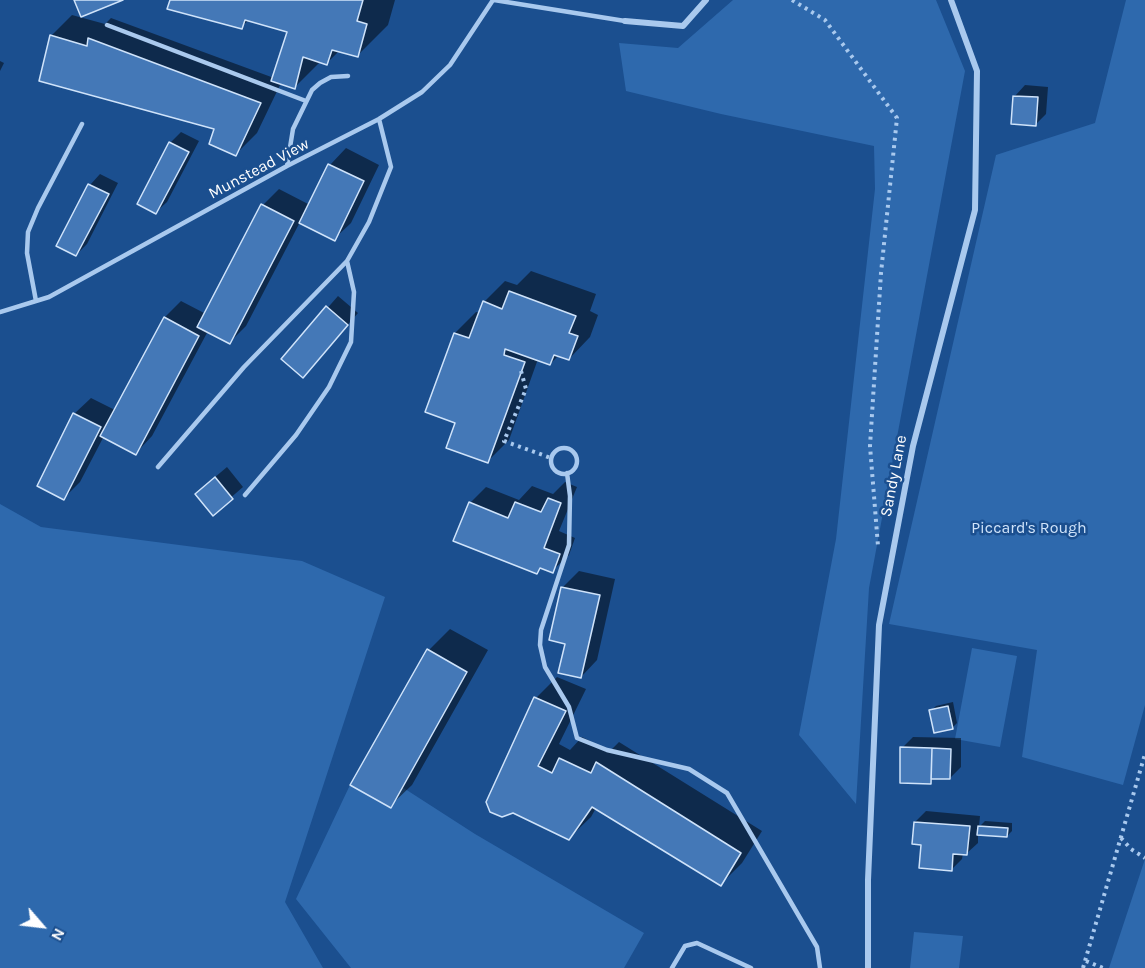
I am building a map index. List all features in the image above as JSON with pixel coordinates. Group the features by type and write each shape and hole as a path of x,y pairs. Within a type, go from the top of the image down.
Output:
{"street":[{"path":"625,21 682,26 706,0"},
{"name":"Sandy Lane","path":"868,968 868,880 879,625 913,446 975,210 977,71 951,0"}],"lane":[{"path":"494,0 625,21"},
{"name":"Munstead View","path":"0,312 49,297 287,166 379,119 422,92 450,65 494,0"},
{"path":"107,25 306,101"},
{"path":"287,166 293,129 306,101 320,82 348,76"},
{"path":"158,467 244,367 347,261 369,222 391,167 379,119"},
{"path":"36,301 27,253 28,232 82,124"},
{"path":"245,495 296,435 329,387 351,342 354,292 347,261"},
{"path":"560,448 572,450 576,457 576,465 567,473 555,470 552,466 551,458 555,450 560,448"},
{"path":"567,473 570,496 569,544 541,630 540,645 545,667 569,706 577,738 607,750 689,769 727,794 817,946 820,968"},
{"path":"672,968 685,946 697,943 751,968"}],"path":[{"path":"792,0 825,20 897,118 881,273 870,446 878,548"},
{"path":"521,371 526,389 504,441 551,458"},
{"path":"1083,968 1145,754"},
{"path":"1121,837 1131,849 1145,858"},
{"path":"1086,961 1103,968"}],"green space":[{"path":"733,0 936,0 965,71 869,588 856,804 799,735 836,539 875,189 874,146 721,114 626,91 619,43 678,48"},
{"name":"Piccard's Rough","path":"1126,0 1145,0 1145,705 1123,785 1022,757 1037,650 889,624 996,155 1095,123"},
{"path":"0,504 41,527 302,561 385,597 285,902 323,968 0,968"},
{"path":"972,648 1017,656 1000,747 955,739"},
{"path":"350,785 390,808 402,787 475,834 644,933 624,968 351,968 296,899"},
{"path":"1145,859 1145,968 1109,968"},
{"path":"914,932 963,936 959,968 910,968"}],"building":[{"path":"74,0 123,0 81,17"},
{"path":"170,0 363,0 357,21 367,24 358,57 332,50 327,65 303,57 295,89 271,81 287,32 245,20 242,29 167,9"},
{"path":"50,35 87,46 88,38 261,103 236,156 209,144 214,129 39,81"},
{"path":"1013,96 1038,97 1036,126 1011,124"},
{"path":"169,142 189,152 156,214 137,204"},
{"path":"328,164 364,181 335,241 299,223"},
{"path":"88,184 109,194 76,256 56,246"},
{"path":"261,204 294,221 230,344 197,327"},
{"path":"509,291 576,316 569,333 578,336 569,360 554,355 550,365 505,349 504,355 525,362 488,463 446,448 455,423 425,412 454,333 469,338 483,301 502,309"},
{"path":"326,306 348,325 303,378 281,359"},
{"path":"164,317 199,336 136,455 100,436"},
{"path":"73,413 101,427 64,500 37,486"},
{"path":"215,477 233,499 213,516 195,494"},
{"path":"548,498 561,503 544,548 560,554 553,573 540,568 537,574 453,541 469,502 508,518 515,502 541,512"},
{"path":"561,587 600,595 581,678 558,673 565,644 549,640"},
{"path":"427,649 467,672 391,808 350,785"},
{"path":"534,697 566,711 538,766 552,773 559,758 591,773 596,762 741,853 721,886 592,807 569,840 513,813 502,817 490,812 486,802"},
{"path":"948,706 953,729 934,733 929,710"},
{"path":"900,747 932,748 931,784 900,783"},
{"path":"932,748 951,749 950,779 931,779"},
{"path":"914,822 970,826 967,855 953,854 952,871 919,868 921,845 912,844"},
{"path":"978,826 1008,828 1007,837 977,835"}]}
